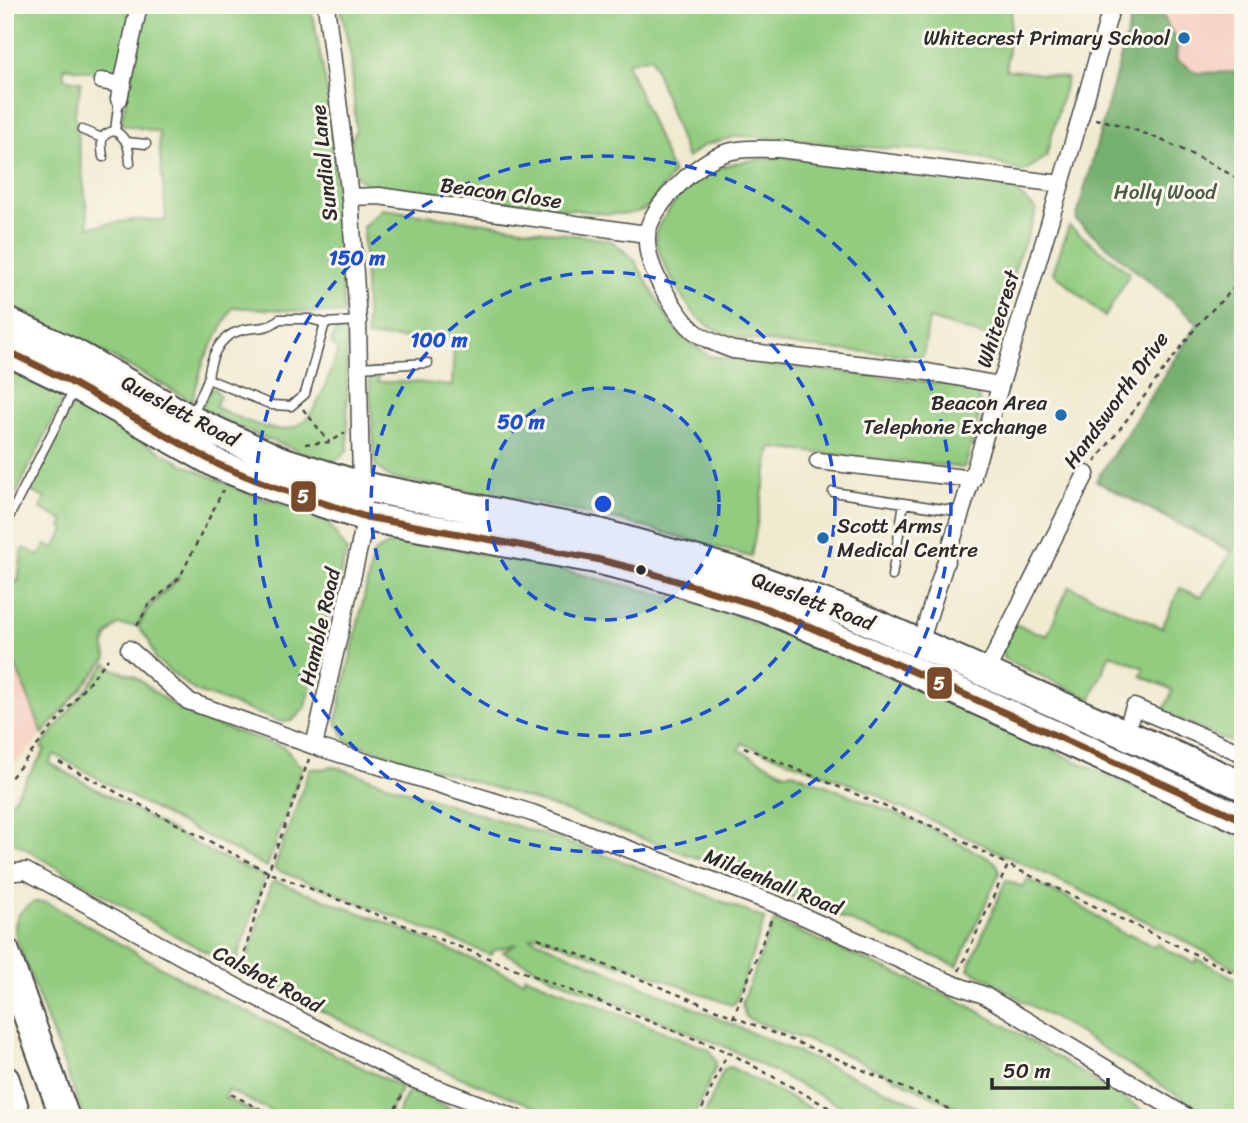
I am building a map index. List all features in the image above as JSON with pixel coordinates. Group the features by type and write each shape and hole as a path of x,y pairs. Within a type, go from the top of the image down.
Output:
{"highway":[{"name":"Queslett Road","path":"5,321 75,354 191,421 280,461 360,486 599,533 740,573 848,612 1243,786"},
{"name":"Queslett Road","path":"5,350 219,465 283,490 366,517 596,559 765,608 910,670 1243,820"},
{"path":"910,670 920,643"},
{"path":"1110,760 1125,734"},
{"path":"8,960 46,1118"},
{"path":"8,960 65,1118"},
{"path":"5,1080 17,1118"}],"street":[{"path":"102,81 121,92 139,5"},
{"name":"Sundial Lane","path":"326,5 350,197 358,321 360,486"},
{"name":"Whitecrest","path":"920,643 1061,184 1112,5"},
{"path":"1000,385 928,372 733,350 703,339 686,326 661,287 649,258 646,234 653,218 684,180 706,162 723,153 745,149 779,149 1061,184"},
{"name":"Beacon Close","path":"350,197 379,196 646,234"},
{"path":"818,461 972,479"},
{"name":"Handsworth Drive","path":"986,672 1086,474"},
{"path":"360,486 366,517"},
{"name":"Hamble Road","path":"314,746 366,517"},
{"name":"Mildenhall Road","path":"129,649 188,701 314,746 533,813 778,905 953,984 984,995 1189,1118"},
{"path":"1125,734 1135,707 1243,754"},
{"name":"Calshot Road","path":"5,873 26,871 410,1079 516,1118"}],"lane":[{"path":"115,131 121,92"},
{"path":"82,130 102,138"},
{"path":"103,157 102,138 115,131"},
{"path":"115,131 127,142 146,144"},
{"path":"127,142 130,163"},
{"path":"191,421 208,379 209,367 224,339 238,331 270,327 279,318 310,319 325,323 358,321"},
{"path":"208,379 272,405 290,406 305,394 325,323"},
{"path":"359,367 428,363"},
{"path":"7,521 76,386"},
{"path":"833,492 962,512"},
{"path":"892,576 904,503"}],"path":[{"path":"1113,122 1189,152 1243,181"},
{"name":"Handsworth Drive","path":"1086,474 1199,323 1243,279"},
{"path":"297,401 330,442"},
{"path":"280,461 288,446 330,442 360,424"},
{"path":"137,626 149,606 180,577 223,490"},
{"path":"5,785 108,659"},
{"path":"235,986 268,872 314,746"},
{"path":"744,747 943,831 1008,865 1243,977"},
{"path":"59,762 268,872 728,1052 849,1118"},
{"path":"953,984 1008,865"},
{"path":"733,1018 778,905"},
{"path":"538,939 831,1056 938,1103 964,1118"},
{"path":"698,1118 728,1052"},
{"path":"391,1118 410,1079"},
{"path":"231,1094 277,1118"}],"shaded area":[{"name":"Whitecrest Primary School","path":"1135,5 1243,5 1243,91 1117,70"},
{"path":"5,638 43,734 5,775"}],"green space":[{"path":"5,5 133,5 118,71 108,75 64,67 64,78 81,82 75,113 89,227 133,220 166,220 159,132 121,124 145,5 308,5 314,21 330,107 344,314 233,307 204,360 192,401 88,344 5,304 5,172 13,170 5,122"},
{"path":"340,5 1012,5 1006,70 1067,78 1046,157 1023,172 981,158 936,151 738,136 704,145 687,158 651,57 627,63 673,174 653,201 642,210 609,214 366,184 355,174 352,167 351,151 356,130 351,57"},
{"name":"Holly Wood","path":"1135,5 1159,5 1168,26 1178,40 1176,59 1197,73 1243,72 1243,534 1232,551 1096,481 1198,323 1076,220"},
{"name":"Holly Wood","path":"1243,91 1243,748 1163,712 1173,690 1141,676 1144,668 1110,654 1091,699 1003,658 1002,649 1014,624 1047,636 1069,586 1162,628 1180,588 1201,597 1232,552 1096,481 1198,323 1076,220"},
{"path":"779,157 845,163 1010,186 1037,210 1018,259 994,339 929,319 923,356 824,349 736,338 701,320 683,298 664,264 656,239 658,227 680,196 703,175 730,164"},
{"path":"382,209 610,240 634,259 668,319 681,336 710,356 966,386 978,396 981,408 966,464 963,468 771,448 751,557 626,522 518,499 390,478 375,465 369,370 377,369 378,382 452,386 454,343 470,343 367,337 363,227"},
{"path":"1069,226 1130,273 1105,317 1053,272"},
{"path":"342,329 346,332 348,448 338,459 329,463 232,425 201,408 210,389 215,389 220,396 215,407 245,420 276,429 290,428 301,423 310,414 324,389 338,351 331,343 336,330"},
{"path":"5,367 64,397 11,504 5,501"},
{"path":"72,402 187,466 255,496 324,516 347,551 322,636 306,707 292,721 282,722 195,691 156,660 149,641 138,627 150,607 179,576 148,605 137,626 118,625 111,632 105,644 107,658 43,734 5,639 5,581 18,582 22,550 25,548 39,556 46,545 54,548 65,530 61,527 64,521 40,508 45,498 28,490"},
{"path":"399,539 542,565 709,606 829,650 1243,836 1243,972 1154,925 897,807 879,795 742,743 739,750 785,773 793,772 928,827 994,861 999,874 957,966 714,864 548,805 346,741 336,721 374,553"},
{"path":"107,663 113,669 134,676 168,702 197,719 284,747 298,764 303,766 267,867 54,754 49,763 210,852 265,877 234,967 152,923 5,837 5,812 45,750 41,747"},
{"path":"331,767 627,863 765,919 735,1003 731,1005 621,963 620,966 537,935 531,938 950,1118 864,1118 724,1046 554,978 503,952 517,944 494,950 491,955 274,869 310,768"},
{"path":"1028,879 1059,895 1060,893 1127,936 1130,934 1154,947 1157,943 1195,963 1197,959 1243,982 1243,1118 1213,1118 1071,1028 968,969 1006,880 1023,887"},
{"path":"275,881 387,923 523,981 525,976 710,1050 716,1062 715,1069 693,1118 563,1118 391,1046 243,971 271,884"},
{"path":"34,902 46,902 200,989 402,1087 387,1118 285,1118 228,1090 225,1098 265,1118 84,1118 16,938 18,916"},
{"path":"774,921 954,998 1006,1026 1155,1118 979,1118 848,1056 749,1019 745,1016 742,1003"},
{"path":"730,1067 829,1118 703,1118 724,1069"},
{"path":"409,1090 470,1118 395,1118"}],"transit line":[{"name":"5","path":"5,350 65,379 219,465 271,486 366,517 596,559 765,608 910,670 1243,820"}],"place":[{"name":"Whitecrest Primary School","path":"1184,38"},
{"name":"Beacon Area Telephone Exchange","path":"1061,415"},
{"name":"Scott Arms Medical Centre","path":"823,538"}]}
